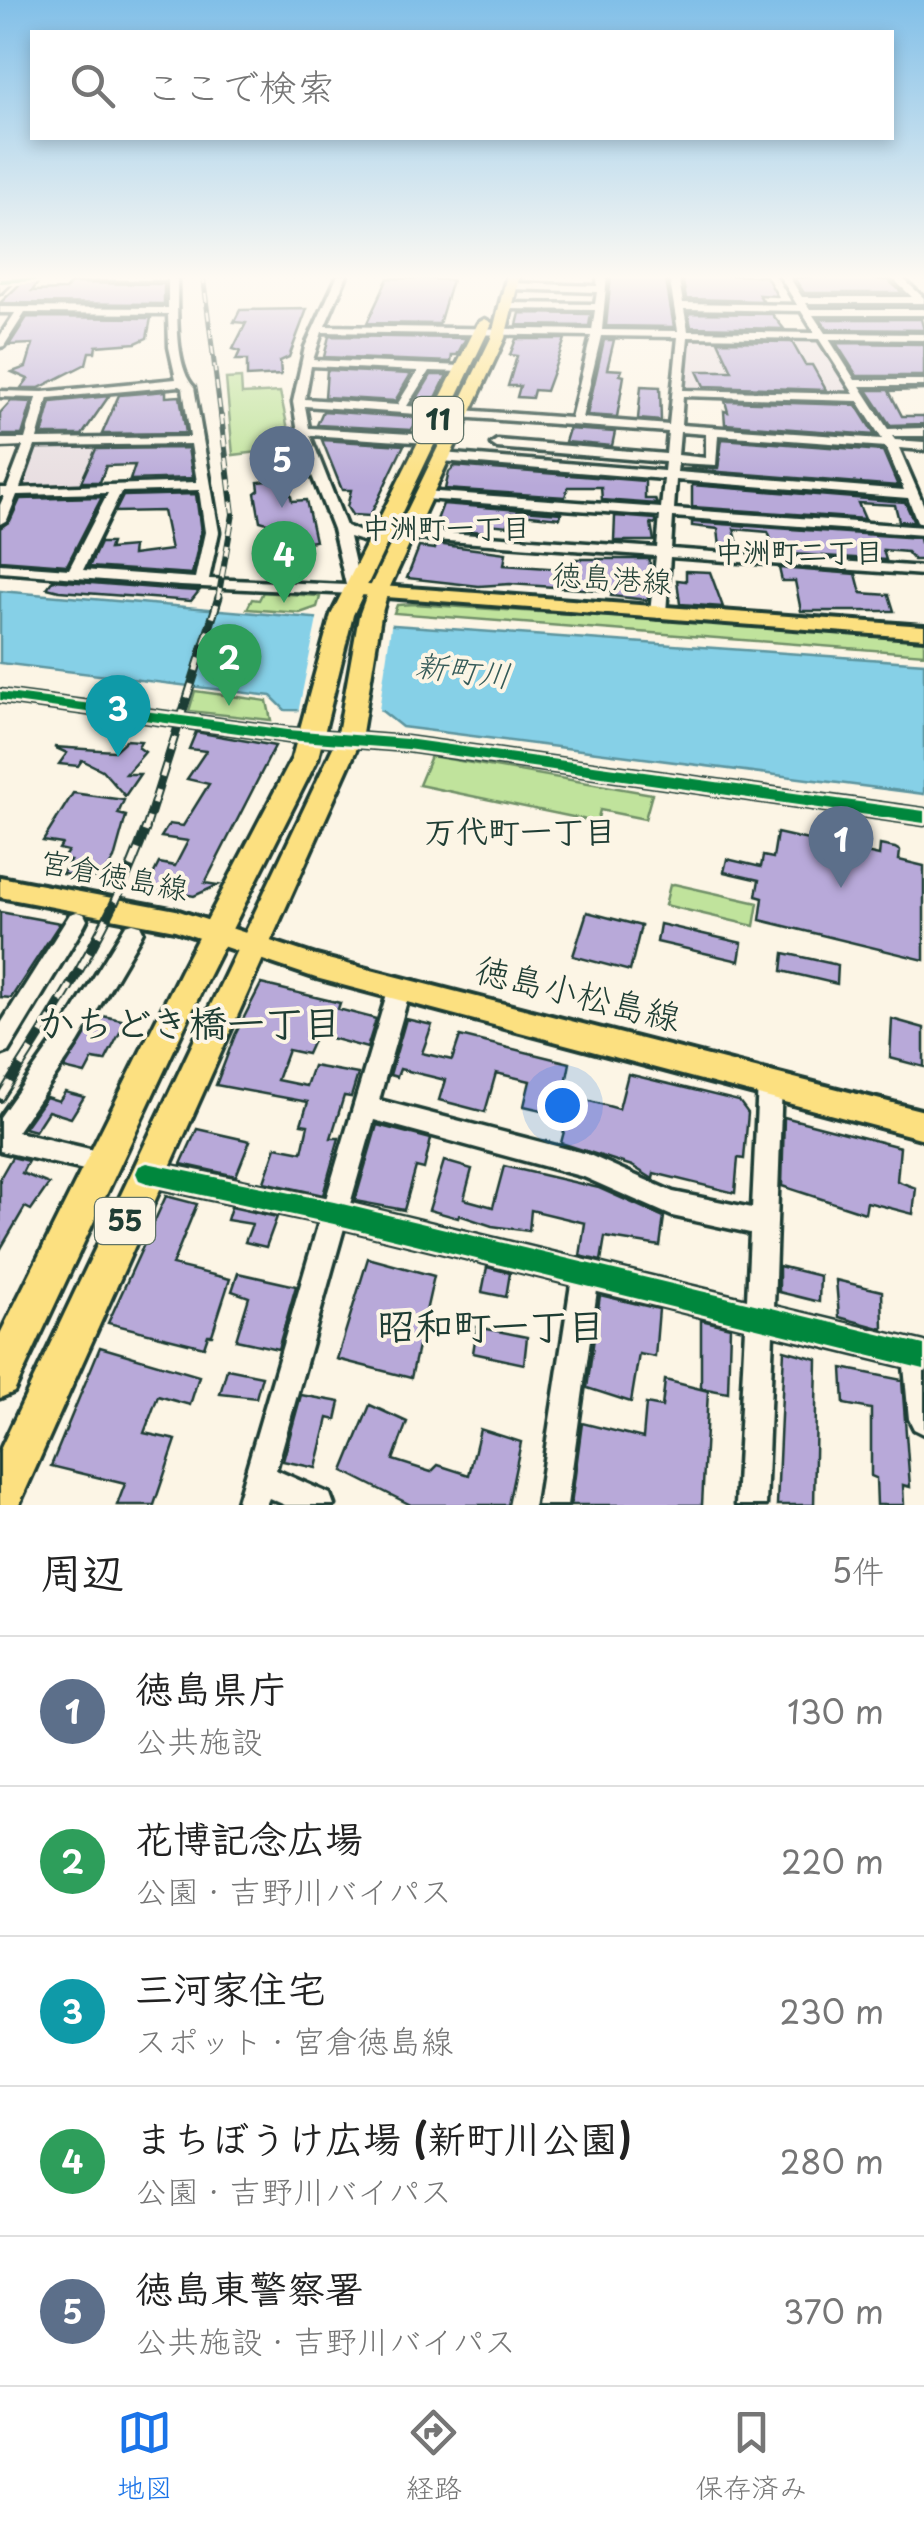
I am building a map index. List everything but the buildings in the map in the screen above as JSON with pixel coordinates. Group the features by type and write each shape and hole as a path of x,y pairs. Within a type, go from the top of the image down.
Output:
{"highway":[{"name":"11","path":"316,726 342,615 463,369 480,345"},
{"name":"11","path":"352,729 370,616 378,591 462,413 485,345"},
{"name":"55","path":"0,1378 316,726"},
{"name":"55","path":"0,1498 352,729"}],"main road":[{"name":"徳島港線","path":"354,590 924,632"},
{"name":"宮倉徳島線","path":"0,887 176,920 215,933"},
{"name":"徳島小松島線","path":"215,933 316,966 924,1125"}],"street":[{"path":"174,345 182,382 188,388 212,532 201,582"},
{"path":"0,568 354,590 340,529 302,431 299,402 312,345"},
{"path":"576,421 595,345"},
{"path":"658,613 682,345"},
{"path":"829,345 916,487 924,521"},
{"path":"305,363 463,369"},
{"path":"400,408 426,367"},
{"path":"0,394 171,386 182,382"},
{"path":"853,383 924,382"},
{"path":"678,393 863,398"},
{"path":"0,520 6,492 30,444 43,394"},
{"path":"299,402 887,438 924,446"},
{"path":"497,444 712,462 712,430"},
{"path":"302,431 428,439"},
{"path":"887,438 924,432"},
{"path":"0,444 198,440"},
{"path":"442,457 672,476 916,487"},
{"path":"6,492 206,486"},
{"path":"74,574 115,491"},
{"path":"424,495 924,531"},
{"path":"340,529 352,536 404,536 924,571"},
{"path":"0,696 352,729 924,817"},
{"path":"0,1045 77,920"},
{"path":"102,1162 0,1139 70,1036 133,931"},
{"path":"319,1505 254,1491 400,987"},
{"path":"751,1505 770,1082"},
{"path":"365,1107 587,1166 672,1204 761,1223"},
{"path":"147,1174 334,1213 920,1357 924,1419"},
{"path":"552,1505 585,1277"}],"shaded area":[{"path":"683,345 828,345 859,396 681,391"},
{"path":"127,445 114,466 86,467 77,489 17,490 34,446"}],"green space":[{"path":"241,378 242,394 280,392 292,448 233,455 226,379"},
{"path":"263,592 320,597 317,607 300,613 247,609 252,599 259,600"},
{"path":"397,605 924,637 924,654 394,613"},
{"path":"195,691 267,701 271,720 189,711"},
{"path":"431,756 652,794 645,819 600,810 597,822 419,785"},
{"path":"670,885 758,903 754,926 665,905"}],"water":[{"name":"新町川","path":"0,591 394,625 924,663 924,794 402,727 382,711 285,710 271,696 0,663"}],"pier":[{"path":"318,614 392,620 379,710 387,721 380,716 298,713"}],"railway":[{"path":"212,345 221,418"},
{"path":"218,599 233,514 221,416"},
{"path":"146,829 219,597"},
{"path":"0,1098 99,934 146,829"}],"cycle path":[{"path":"0,696 288,735 407,744 924,817"},
{"path":"147,1173 334,1213 924,1357"}],"place":[{"name":"徳島東警察署","path":"282,508"},
{"name":"まちぼうけ広場 (新町川公園)","path":"284,603"},
{"name":"花博記念広場","path":"229,706"},
{"name":"三河家住宅","path":"118,757"},
{"name":"徳島県庁","path":"841,888"}],"district":[{"name":"中洲町一丁目","path":"446,528"},
{"name":"中洲町二丁目","path":"799,552"},
{"name":"万代町一丁目","path":"520,832"},
{"name":"かちどき橋一丁目","path":"189,1024"},
{"name":"昭和町一丁目","path":"491,1327"}]}
